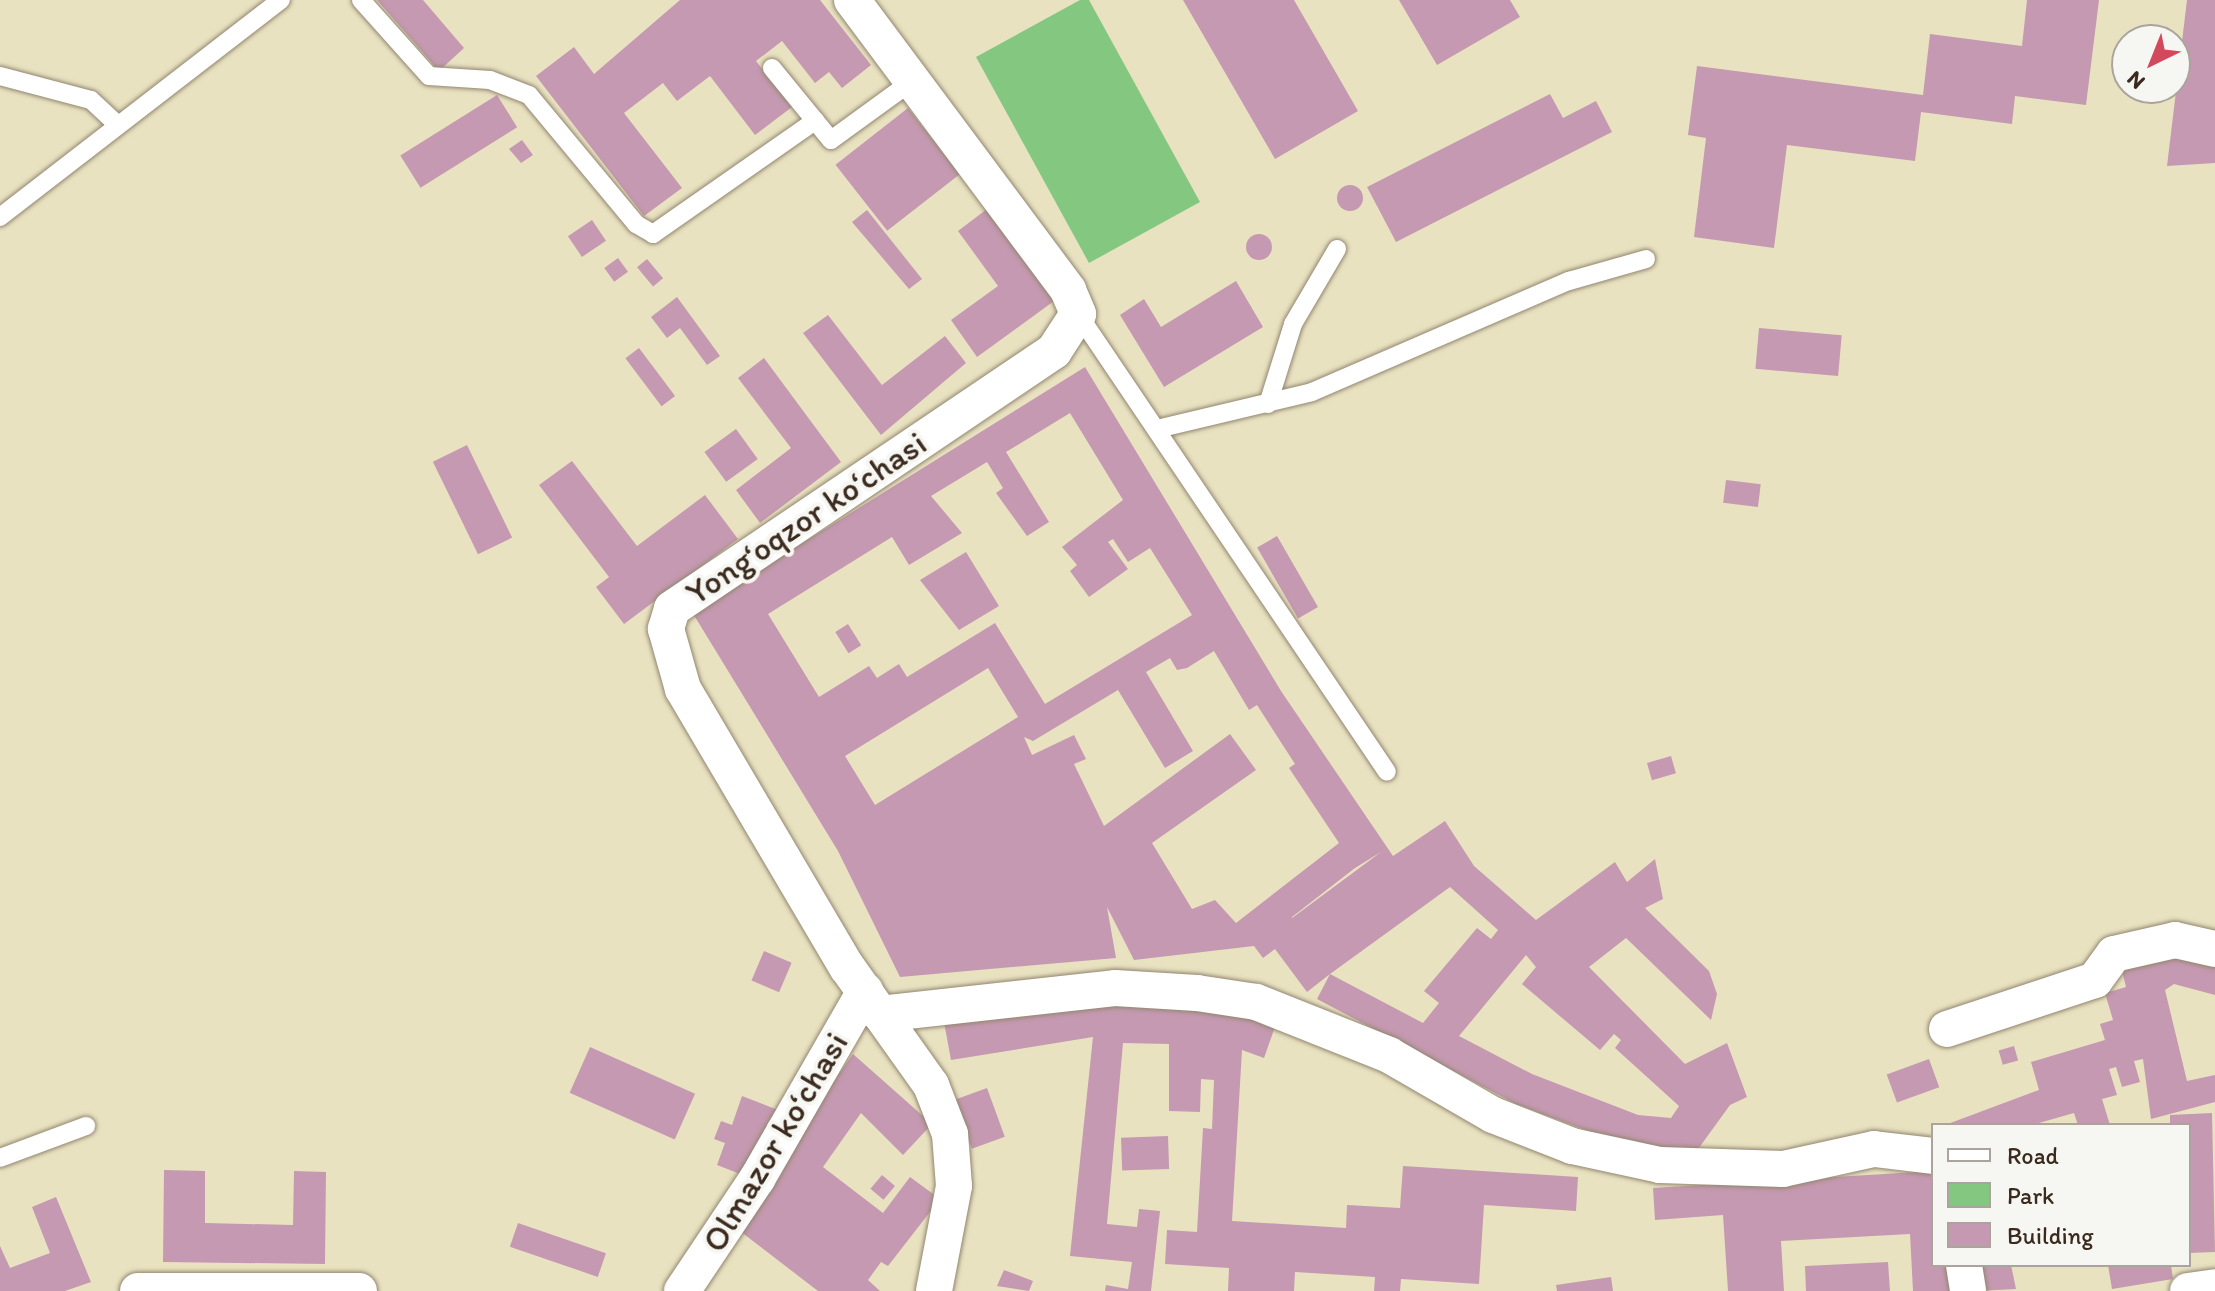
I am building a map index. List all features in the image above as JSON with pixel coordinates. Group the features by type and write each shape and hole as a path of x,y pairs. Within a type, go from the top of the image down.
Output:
{"street":[{"path":"852,0 915,79 1068,290 1078,314"},
{"name":"Yongʻoqzor koʻchasi","path":"934,1291 954,1186 950,1134 931,1085 873,1002 683,689 666,629 672,609 1054,351 1078,314"},
{"path":"1947,1029 2095,980 2114,954 2175,940 2215,949"},
{"path":"873,1002 1115,988 1197,993 1256,1002 1389,1055 1493,1115 1572,1146 1660,1165 1783,1169 1874,1149 1931,1156"},
{"name":"Olmazor koʻchasi","path":"682,1291 873,1002"},
{"path":"1964,1267 1968,1291"},
{"path":"2188,1291 2215,1287"},
{"path":"138,1291 359,1291"}],"lane":[{"path":"0,217 281,0"},
{"path":"361,0 429,76 490,80 529,95 636,224 653,234 815,121"},
{"path":"772,68 831,140 915,79"},
{"path":"0,76 91,100 117,124"},
{"path":"1268,404 1293,324 1337,249"},
{"path":"1157,429 1268,404 1569,281 1646,259"},
{"path":"1078,314 1387,772"},
{"path":"0,1158 86,1126"}],"green space":[{"path":"1080,0 1089,0 1200,202 1089,263 976,57"}],"building":[{"path":"377,0 423,0 464,48 439,71"},
{"path":"680,0 820,0 871,65 842,88 829,72 815,83 782,41 756,61 792,107 755,135 710,76 677,101 663,83 624,113 682,188 644,216 536,76 574,47 594,74"},
{"path":"1183,0 1294,0 1358,111 1275,159"},
{"path":"1399,0 1510,0 1520,17 1437,65"},
{"path":"2027,0 2099,0 2086,105 2015,96 2012,124 1921,112 1915,161 1787,145 1774,248 1694,237 1706,138 1688,135 1697,66 1923,95 1930,34 2022,46"},
{"path":"2187,0 2215,0 2215,163 2167,166 2174,104 2191,104 2191,24 2184,24"},
{"path":"1550,94 1563,118 1596,101 1612,132 1396,242 1367,187"},
{"path":"497,95 517,127 420,188 400,155"},
{"path":"908,108 960,174 887,231 836,165"},
{"path":"522,140 533,155 521,163 509,149"},
{"path":"1350,185 1359,189 1363,198 1359,207 1350,211 1341,207 1337,198 1341,189"},
{"path":"987,209 1054,301 977,357 951,320 998,286 958,231"},
{"path":"867,210 922,279 909,289 852,222"},
{"path":"592,220 606,241 582,257 568,236"},
{"path":"1259,234 1268,238 1272,247 1268,256 1259,260 1250,256 1246,247 1250,238"},
{"path":"618,258 628,272 614,282 604,268"},
{"path":"647,259 663,278 653,287 637,267"},
{"path":"1236,281 1263,327 1164,387 1120,315 1144,299 1161,327"},
{"path":"677,297 720,356 707,365 680,328 667,338 651,317"},
{"path":"828,315 882,385 945,336 966,363 881,435 803,333"},
{"path":"1759,328 1842,335 1838,376 1755,369"},
{"path":"639,348 675,396 662,406 625,358"},
{"path":"764,358 841,462 760,523 736,490 791,448 738,378"},
{"path":"1085,367 1281,691 1393,856 1445,821 1474,866 1536,920 1615,862 1627,882 1655,859 1663,899 1645,908 1709,971 1717,994 1711,1020 1626,938 1589,967 1685,1064 1727,1043 1747,1097 1730,1105 1696,1152 1631,1147 1516,1104 1317,999 1330,974 1307,992 1275,949 1263,958 1254,946 1134,960 1107,907 1116,958 900,977 838,851 692,612","holes":["1070,413 1123,500 1062,547 1077,565 1070,571 1089,597 1128,569 1108,542 1113,539 1128,562 1150,548 1192,615 1045,704 995,623 907,677 899,664 877,678 869,666 819,697 768,614 892,537 909,565 962,533 931,496 987,462 1003,488 996,493 1027,536 1049,522 1006,452","1214,651 1249,710 1257,705 1295,764 1289,768 1339,843 1236,923 1215,900 1192,909 1152,843 1256,770 1230,734 1104,826 1074,764 1086,759 1074,735 1032,755 1024,737 1033,741 1118,690 1165,768 1193,751 1146,672 1170,658 1177,670 1187,668","988,668 1018,717 875,805 845,756","1381,852 1292,918 1355,868","1450,887 1498,930 1491,939 1477,928 1424,991 1439,1003 1423,1023 1330,974","1526,955 1536,967 1522,984 1600,1050 1614,1034 1621,1040 1615,1048 1679,1106 1671,1118 1638,1115 1532,1074 1459,1036"]},
{"path":"736,429 758,459 726,482 704,452"},
{"path":"467,445 512,538 478,554 433,462"},
{"path":"572,461 637,546 705,495 738,539 624,624 596,587 609,577 539,485"},
{"path":"1726,480 1761,484 1758,507 1723,503"},
{"path":"1277,536 1318,607 1298,619 1257,548"},
{"path":"966,552 999,606 959,630 920,580"},
{"path":"848,624 861,645 849,653 835,632"},
{"path":"1671,756 1676,773 1652,780 1647,763"},
{"path":"2176,950 2215,959 2215,995 2174,984 2165,990 2187,1081 2215,1075 2215,1102 2151,1119 2143,1059 2134,1061 2140,1082 2122,1087 2116,1067 2109,1069 2117,1095 2102,1099 2109,1123 2077,1123 2074,1113 2039,1123 1950,1123 2039,1090 2031,1062 2105,1040 2100,1024 2113,1020 2105,993 2126,987 2120,963"},
{"path":"764,951 792,963 779,992 751,980"},
{"path":"1203,1003 1277,1021 1264,1058 1242,1050 1232,1221 1346,1228 1347,1205 1400,1208 1403,1166 1578,1177 1576,1211 1484,1205 1479,1284 1401,1279 1400,1291 1374,1291 1375,1277 1295,1272 1294,1291 1228,1291 1229,1268 1165,1264 1167,1230 1197,1232 1203,1128 1212,1129 1214,1080 1201,1079 1200,1112 1169,1111 1169,1044 1123,1043 1107,1224 1137,1227 1139,1209 1160,1211 1151,1291 1105,1291 1106,1285 1128,1289 1132,1262 1070,1256 1093,1037 951,1060 944,1022 1029,1007"},
{"path":"2014,1046 2018,1060 2003,1065 1999,1050"},
{"path":"590,1047 695,1094 675,1139 570,1093"},
{"path":"853,1054 932,1124 903,1155 861,1113 823,1167 883,1213 910,1177 940,1199 888,1266 881,1262 868,1280 880,1291 818,1291 732,1225"},
{"path":"1929,1059 1939,1087 1897,1103 1887,1074"},
{"path":"987,1088 1005,1137 972,1149 954,1100"},
{"path":"742,1096 778,1110 753,1179 717,1165 725,1143 714,1139 721,1121 732,1125"},
{"path":"2212,1113 2215,1252 2191,1253 2191,1123 2170,1123 2170,1115"},
{"path":"1168,1136 1169,1169 1122,1171 1121,1138"},
{"path":"164,1170 205,1171 205,1223 293,1225 294,1171 326,1172 325,1264 163,1262"},
{"path":"1931,1171 1931,1267 1951,1267 1953,1291 1913,1291 1910,1234 1781,1241 1784,1291 1728,1291 1723,1215 1655,1220 1653,1188"},
{"path":"882,1175 895,1186 883,1200 870,1189"},
{"path":"56,1197 91,1282 65,1291 0,1291 0,1246 10,1268 50,1253 32,1207"},
{"path":"518,1223 606,1253 598,1277 510,1247"},
{"path":"1888,1262 1890,1291 1806,1291 1805,1266"},
{"path":"1973,1267 2011,1267 2016,1289 1978,1291"},
{"path":"2108,1267 2171,1267 2173,1279 2112,1289"},
{"path":"1004,1270 1033,1281 1029,1291 997,1286"},
{"path":"1611,1277 1613,1291 1557,1291 1556,1285"}]}
